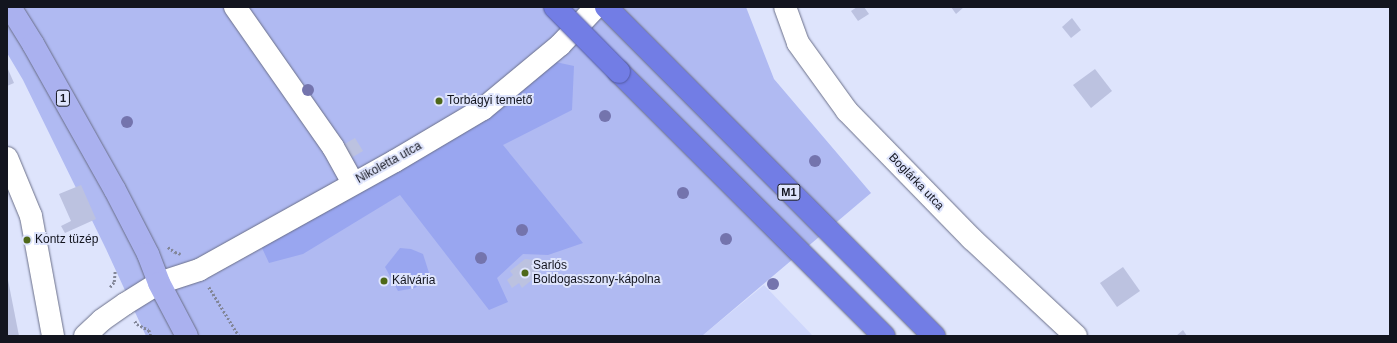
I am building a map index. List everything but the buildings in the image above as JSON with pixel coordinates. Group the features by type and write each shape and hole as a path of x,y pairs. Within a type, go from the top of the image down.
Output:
{"highway":[{"path":"555,7 884,336"},
{"name":"M1","path":"606,7 645,48 934,336"}],"main road":[{"name":"1","path":"10,7 33,44 115,190 148,254 159,283 187,336"}],"street":[{"path":"235,7 333,147 353,183"},
{"name":"Nikoletta utca","path":"85,336 105,328 159,283 199,270 395,161 483,110 560,46 596,7"},
{"name":"Boglárka utca","path":"785,7 798,43 847,111 972,239 1076,336"},
{"path":"7,158 31,216 53,336"},
{"path":"174,310 179,336"}],"path":[{"path":"165,245 175,252 183,254 191,253 199,270 239,336"}],"shaded area":[{"path":"7,7 746,7 774,79 871,193 702,336 146,336 106,249 23,80 7,53"},
{"path":"551,61 574,66 572,110 503,145 583,243 548,255 523,254 497,278 508,302 489,310 400,195 303,254 269,263 262,248 285,223 456,138"},
{"path":"400,248 411,249 423,254 430,276 415,288 398,291 385,267"},
{"path":"764,285 813,336 702,336"}],"place":[{"name":"Torbágyi temető","path":"439,101"},
{"name":"Kontz tüzép","path":"27,240"},
{"name":"Sarlós Boldogasszony-kápolna","path":"525,273"},
{"name":"Kálvária","path":"384,281"}]}
